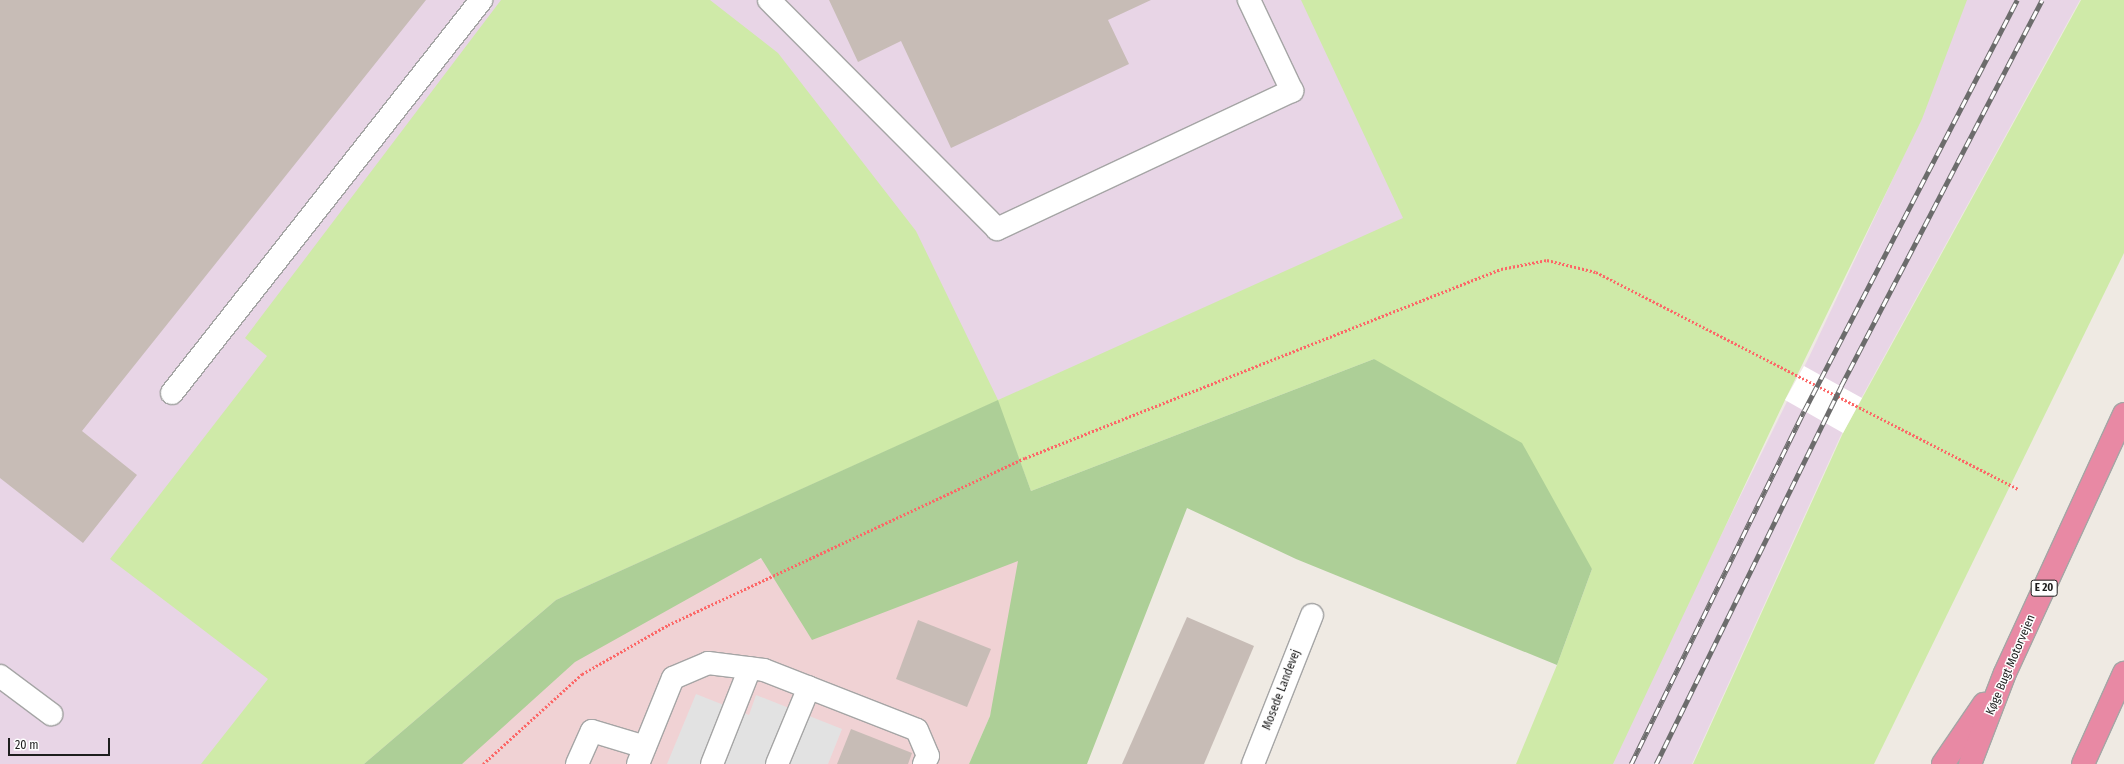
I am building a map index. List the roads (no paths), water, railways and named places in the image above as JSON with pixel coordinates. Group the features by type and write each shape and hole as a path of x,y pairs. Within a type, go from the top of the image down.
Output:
{"highway":[{"name":"Køge Bugt Motorvejen","path":"1970,764 2005,673 2124,414"},
{"path":"1943,764 2005,673"},
{"path":"2083,764 2124,673"}],"lane":[{"path":"172,393 481,0"},
{"path":"769,0 997,229 1292,91 1250,0"},
{"name":"Mosede Landevej","path":"1253,764 1312,615"},
{"path":"577,764 592,731 641,756 673,678 708,663 764,670 917,730 928,756 924,764"},
{"path":"712,764 750,668"},
{"path":"0,676 51,714"},
{"path":"777,764 809,687"}],"railway":[{"path":"1631,764 1804,411 2017,0"},
{"path":"1656,764 1841,386 2042,0"}]}
